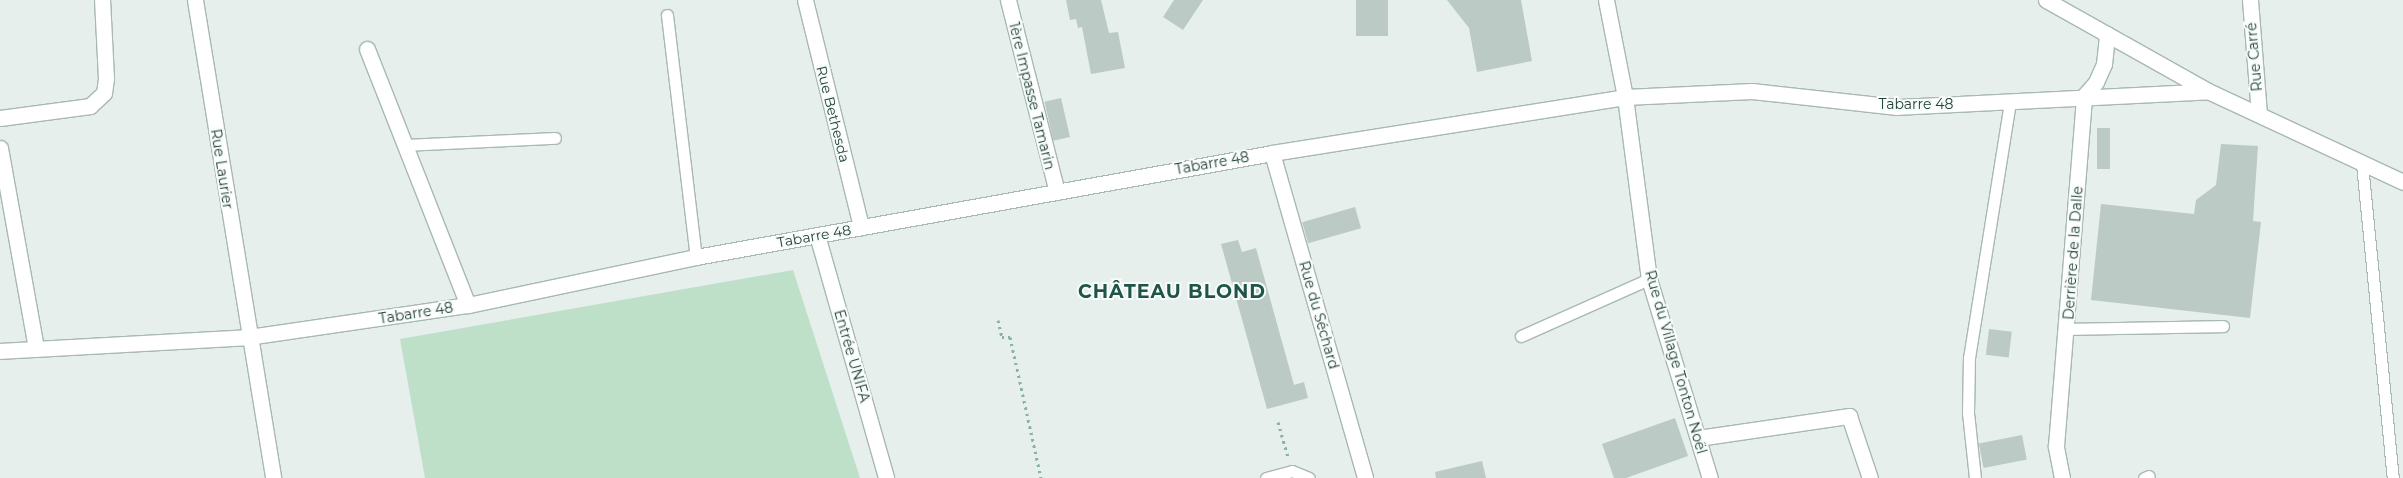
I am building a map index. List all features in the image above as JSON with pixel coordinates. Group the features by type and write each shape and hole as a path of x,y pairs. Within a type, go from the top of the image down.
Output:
{"street":[{"path":"0,118 90,106 104,93 106,78 102,0"},
{"name":"Rue Laurier","path":"196,0 248,338 273,478"},
{"name":"Rue Bethesda","path":"805,0 861,227"},
{"name":"1ère Impasse Tamarin","path":"1008,0 1057,192"},
{"path":"1606,0 1625,97"},
{"path":"2046,0 2066,5 2107,34 2208,91 2403,182"},
{"name":"Rue Carré","path":"2250,0 2259,114"},
{"path":"2084,96 2096,82 2104,64 2107,34"},
{"path":"367,49 468,305"},
{"name":"Tabarre 48","path":"0,350 248,338 468,305 696,257 1272,153 1625,97 1752,91 1897,107 2010,103 2084,96 2208,91"},
{"name":"Derrière de la Dalle","path":"2062,478 2056,446 2068,328 2084,96"},
{"name":"Rue du Village Tonton Noël","path":"1625,97 1649,279 1710,478"},
{"path":"0,148 36,348"},
{"name":"Rue du Séchard","path":"1272,153 1366,478"},
{"name":"Entrée UNIFA","path":"817,235 886,478"},
{"path":"1698,438 1849,416 1870,478"}],"lane":[{"path":"667,15 696,257"},
{"path":"1975,478 1968,413 1969,358 2010,103"},
{"path":"404,145 555,138"},
{"path":"2362,164 2394,478"},
{"path":"1521,336 1649,279"},
{"path":"2068,328 2223,326"},
{"path":"1266,478 1292,471 1309,478"}],"path":[{"path":"998,320 1002,338 1010,337 1041,478"},
{"path":"1278,422 1292,471"}],"green space":[{"path":"793,270 860,478 425,478 400,339"}],"building":[{"path":"1066,0 1101,0 1109,33 1118,32 1125,68 1091,74 1082,27 1078,28 1076,19 1070,20"},
{"path":"1174,0 1203,0 1183,30 1163,17"},
{"path":"1356,0 1388,0 1388,36 1356,36"},
{"path":"1447,0 1521,0 1532,61 1477,72 1469,28"},
{"path":"1061,98 1070,137 1053,141 1044,102"},
{"path":"2097,128 2110,128 2110,169 2097,169"},
{"path":"2221,144 2258,146 2253,221 2261,222 2250,318 2091,300 2101,204 2194,214 2196,200 2216,185"},
{"path":"1355,207 1361,228 1308,243 1302,222"},
{"path":"1238,240 1242,252 1256,248 1294,385 1304,382 1308,398 1267,409 1221,244"},
{"path":"1989,329 2012,332 2009,358 1986,355"},
{"path":"1675,418 1688,456 1626,478 1614,478 1602,444"},
{"path":"2022,435 2027,460 1984,468 1979,443"},
{"path":"1482,461 1486,478 1436,478 1435,472"}],"district":[{"name":"CHÂTEAU BLOND","path":"1172,292"}]}
